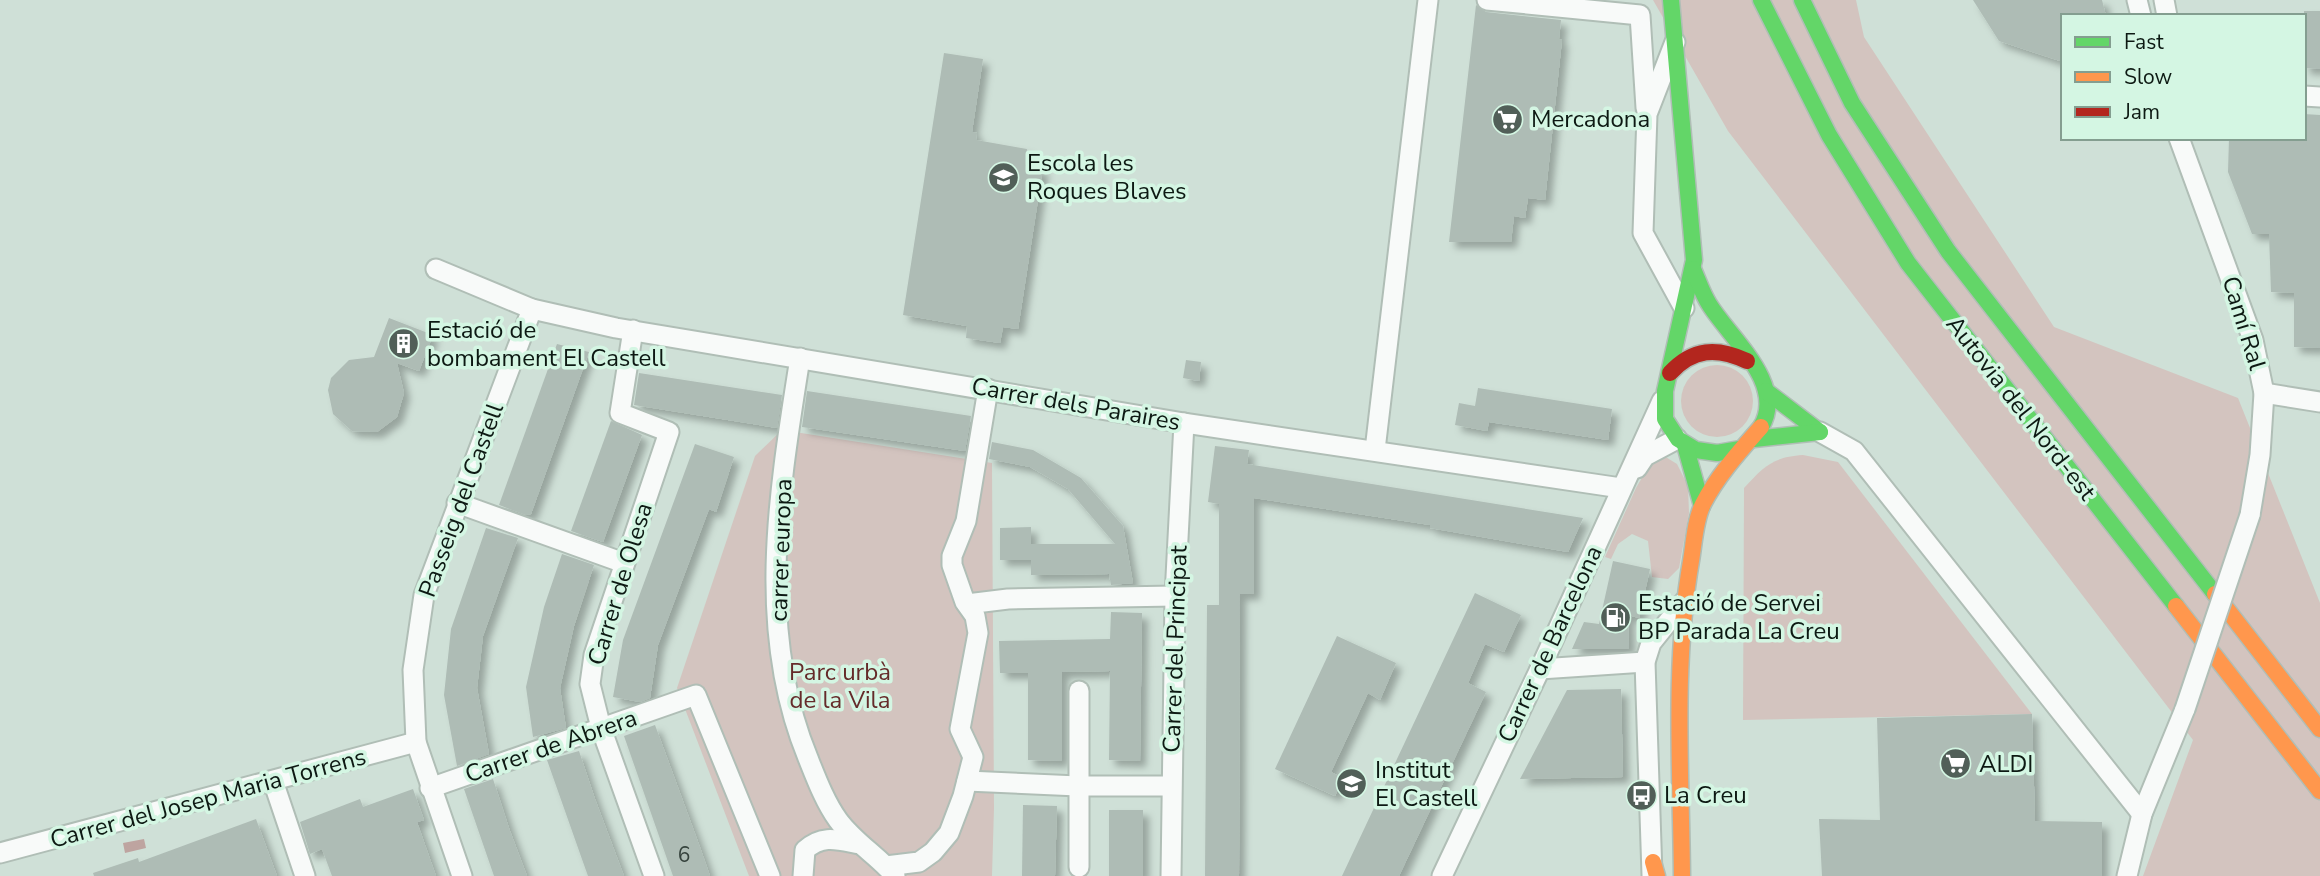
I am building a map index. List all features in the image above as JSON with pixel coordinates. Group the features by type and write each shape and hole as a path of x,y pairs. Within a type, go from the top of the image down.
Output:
{"main road":[{"path":"1671,0 1693,269 1662,401 1665,421 1681,442 1702,506"},
{"name":"Autovia del Nord-est","path":"1761,0 1786,57 1819,117 1860,190 1908,263 2320,791"},
{"name":"Autovia del Nord-est","path":"1802,0 1852,103 1948,251 2320,729"},
{"path":"1681,442 1706,454 1723,454 1740,449 1754,439 1763,424 1767,408 1766,391 1759,374 1708,303 1693,269"},
{"path":"1670,373 1687,356 1710,349 1724,350 1747,360"},
{"path":"1766,391 1821,432"},
{"path":"1754,439 1821,432"},
{"path":"1682,876 1679,744 1684,602 1702,506 1740,449"}],"street":[{"path":"1375,450 1428,0"},
{"path":"1487,0 1640,15 1647,114 1643,233 1684,308"},
{"path":"1647,114 1676,38"},
{"name":"Camí Ral","path":"2127,876 2142,814 2185,709 2250,515 2260,455 2264,393 2253,340 2180,140"},
{"path":"436,269 532,309"},
{"name":"Carrer dels Paraires","path":"532,309 633,330 1184,423 1621,488"},
{"name":"Passeig del Castell","path":"462,876 416,743 414,670 424,595 532,309"},
{"name":"Carrer de Olesa","path":"633,330 620,413 669,432 594,654 590,684 601,729 654,876"},
{"name":"carrer europa","path":"800,358 780,502 775,602 795,726 816,777 838,820 891,871"},
{"path":"891,871 919,862 933,852 949,833 968,781 973,757 960,729 978,633 975,616 967,604 952,556 966,521 988,389"},
{"path":"2264,393 2320,402"},
{"name":"Carrer de Barcelona","path":"1442,876 1662,401"},
{"name":"Carrer del Principat","path":"1171,876 1175,596 1184,423"},
{"path":"1821,432 1854,451 2142,814"},
{"name":"Carrer de Barcelona","path":"1621,488 1645,456 1681,442"},
{"path":"457,503 624,563"},
{"path":"967,604 1008,599 1175,596"},
{"path":"1654,871 1645,662 1651,643 1684,602"},
{"path":"1540,669 1645,662"},
{"path":"1079,691 1079,867"},
{"name":"Carrer de Abrera","path":"430,788 696,695 770,876"},
{"name":"Carrer del Josep Maria Torrens","path":"0,853 416,743"},
{"path":"273,781 305,876"},
{"path":"968,781 1078,786 1171,786"},
{"path":"803,876 805,850 814,842 825,838 860,844"}],"green space":[{"path":"1653,0 1856,0 1864,37 2054,327 2238,398 2320,603 2320,876 2143,876 2193,740 1728,131"},
{"path":"1717,365 1737,371 1747,381 1753,401 1747,421 1737,431 1717,437 1697,431 1687,421 1681,401 1687,381 1697,371"},
{"name":"Parc urbà de la Vila","path":"782,430 992,463 992,876 749,876 677,688 755,456"},
{"path":"1803,455 1838,462 2032,714 1743,720 1744,488 1770,464 1784,458"},
{"path":"1664,456 1677,464 1688,486 1689,513 1679,568 1668,579 1652,577 1648,541 1632,534 1618,544 1611,559 1605,557 1636,488 1654,457"}],"shaded area":[{"path":"144,839 146,848 125,853 123,843"}],"building":[{"path":"1973,0 2102,0 2106,14 2061,14 2061,61 1999,41"},
{"name":"Mercadona","path":"1476,5 1486,12 1561,20 1559,39 1562,40 1545,200 1528,198 1525,218 1514,216 1511,242 1449,242"},
{"path":"2304,11 2320,11 2320,69 2306,68"},
{"path":"944,53 983,59 972,132 977,133 976,140 1027,149 1025,166 1043,168 1018,329 1003,327 1000,343 966,338 967,326 903,315"},
{"path":"2306,114 2320,115 2320,348 2294,347 2294,293 2271,292 2269,234 2252,234 2228,172 2229,140 2306,140"},
{"path":"389,318 433,335 419,371 397,363 404,393 397,417 377,432 352,431 333,414 328,390 331,378 349,360 374,357"},
{"path":"557,344 589,352 531,514 526,515 499,505"},
{"path":"1186,360 1201,362 1199,381 1183,378"},
{"path":"639,373 782,395 777,428 634,405"},
{"path":"1478,388 1612,409 1608,440 1489,422 1487,431 1455,425 1459,403 1475,406"},
{"path":"807,391 971,416 965,451 802,427"},
{"path":"611,421 642,435 603,542 571,531"},
{"path":"992,442 1033,450 1081,478 1123,526 1133,583 1111,585 1109,574 1031,575 1031,560 1000,560 1000,528 1031,527 1031,544 1115,544 1068,489 1030,467 989,459"},
{"path":"695,444 734,457 716,512 709,509 658,645 650,698 640,702 613,697 623,640"},
{"path":"1215,446 1249,450 1247,464 1583,518 1568,552 1430,528 1430,525 1254,498 1254,594 1240,594 1239,876 1205,876 1207,605 1219,605 1219,504 1208,502"},
{"path":"486,528 518,538 483,636 477,688 489,754 457,766 444,695 451,629"},
{"path":"562,554 594,565 574,626 560,688 566,728 533,737 526,687 544,607"},
{"path":"1613,561 1650,569 1639,618 1628,615 1629,649 1572,649 1584,622 1599,624"},
{"path":"1475,593 1521,615 1504,652 1485,644 1468,683 1486,692 1399,876 1342,876"},
{"path":"1111,612 1142,613 1140,761 1109,760 1110,671 1062,672 1062,761 1028,760 1028,673 1000,673 999,641 1110,639"},
{"path":"1337,636 1396,663 1380,700 1368,693 1331,772 1343,778 1335,796 1275,769"},
{"path":"1621,689 1623,777 1520,779 1567,690"},
{"path":"2032,714 2035,821 2102,822 2102,876 1822,876 1819,819 1880,820 1877,718"},
{"path":"655,725 710,876 673,876 624,736"},
{"path":"579,751 624,876 588,876 547,760"},
{"path":"493,779 527,876 494,876 464,789"},
{"path":"413,789 424,820 417,822 436,876 332,876 322,849 310,854 300,822 360,799 363,807"},
{"path":"1023,805 1057,806 1055,876 1022,876"},
{"path":"1109,810 1143,810 1143,876 1109,876"},
{"path":"256,819 277,876 94,876 93,873 138,858 139,862"}],"traffic: fast":[{"path":"1671,0 1694,260 1665,391 1665,419 1678,439 1696,450 1717,453 1740,449"},
{"path":"1761,0 1829,135 1908,263 2176,606"},
{"path":"1802,0 1852,103 1948,251 2215,594"},
{"path":"1693,269 1709,304 1761,378 1767,394 1767,411 1761,427"},
{"path":"1766,391 1820,432"},
{"path":"1754,439 1820,432"},
{"path":"1685,445 1702,506"}],"traffic: slow":[{"path":"1682,876 1680,679 1685,600 1695,532 1700,510 1715,483 1761,427"},
{"path":"2215,594 2320,729"},
{"path":"2176,606 2320,791"},
{"path":"1653,862 1657,876"}],"traffic: jam":[{"path":"1670,373 1688,359 1706,352 1726,353 1747,361"}],"place":[{"name":"Mercadona","path":"1508,119"},
{"name":"Escola les Roques Blaves","path":"1004,177"},
{"name":"Estació de bombament El Castell","path":"404,344"},
{"name":"Estació de Servei BP Parada La Creu","path":"1615,617"},
{"name":"ALDI","path":"1956,764"},
{"name":"Institut El Castell","path":"1352,784"},
{"name":"La Creu","path":"1641,795"}]}
